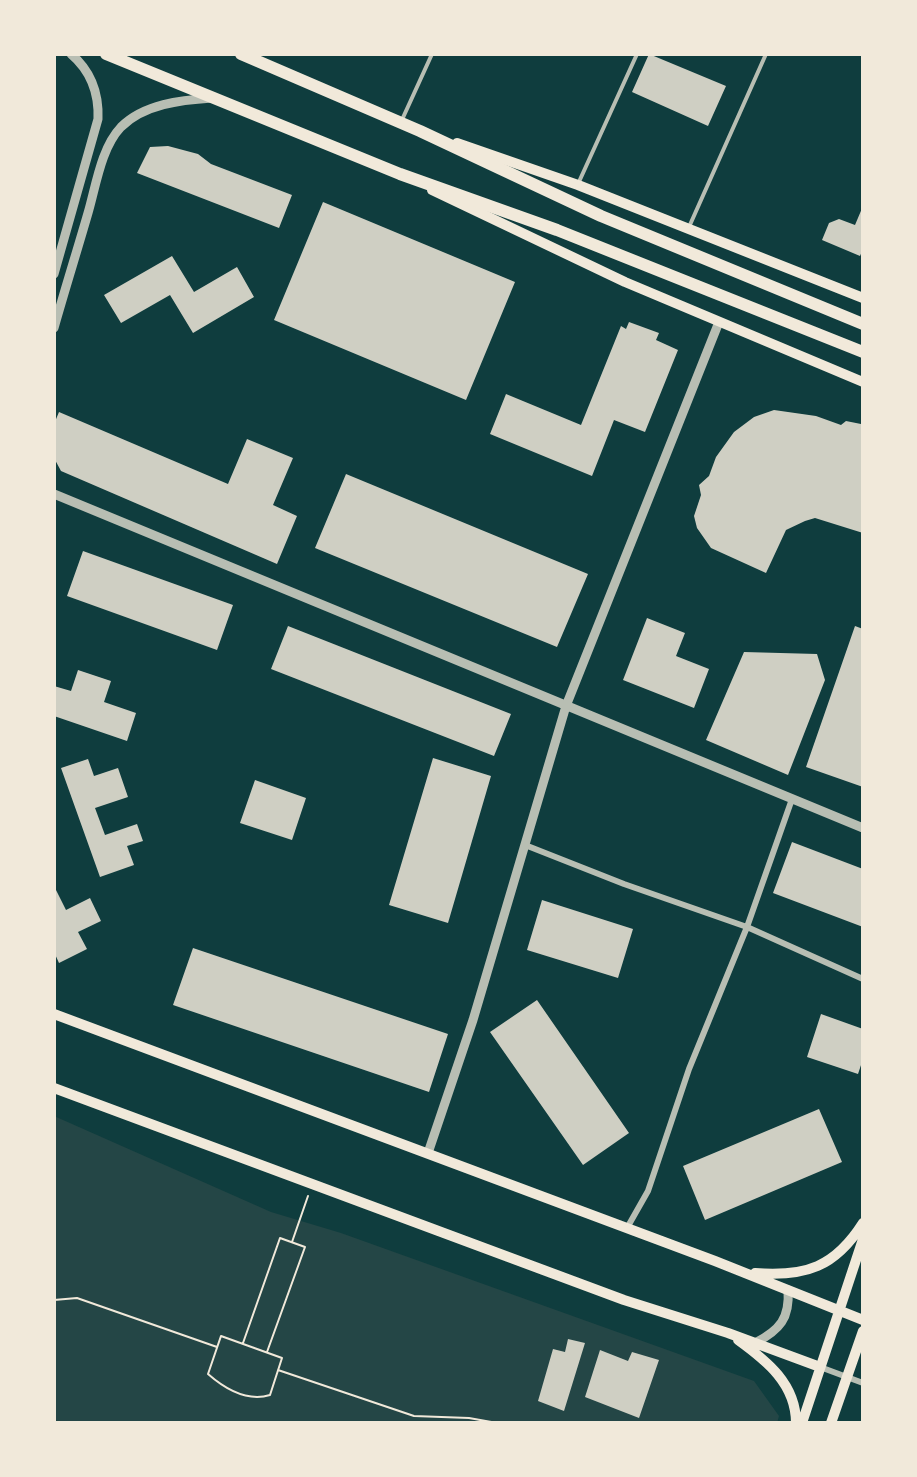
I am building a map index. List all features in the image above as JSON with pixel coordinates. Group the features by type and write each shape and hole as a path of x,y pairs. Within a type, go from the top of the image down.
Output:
{"main road":[{"path":"106,54 400,174 557,230 863,352"},
{"path":"241,54 401,122 601,216 863,324"},
{"path":"420,131 578,185 863,298"},
{"path":"400,174 581,262 863,382"},
{"path":"54,1014 742,1271 863,1320"},
{"path":"54,1088 624,1300 755,1342 820,1366"},
{"path":"742,1271 780,1274 810,1270 842,1251 863,1222"},
{"path":"802,1423 863,1239"},
{"path":"831,1423 863,1331"},
{"path":"728,1333 776,1371 790,1394 796,1423"}],"street":[{"path":"54,273 98,119 97,97 89,74 71,54"},
{"path":"54,328 98,180 116,134 130,120 152,109 176,102 215,98"},
{"path":"428,1153 473,1020 566,706 719,322"},
{"path":"54,494 863,828"},
{"path":"627,1228 648,1191 689,1070 747,927 792,799"},
{"path":"525,845 624,884 747,927 863,979"},
{"path":"755,1342 782,1325 788,1307 788,1290"},
{"path":"820,1366 863,1383"}],"lane":[{"path":"401,122 432,54"},
{"path":"578,185 637,54"},
{"path":"689,228 766,54"}],"path":[{"path":"292,1243 312,1185"},
{"path":"243,1343 280,1238 305,1247 267,1352"},
{"path":"54,1300 77,1298 217,1347"},
{"path":"221,1336 243,1343 282,1358 270,1395 256,1397 243,1394 229,1389 208,1374 221,1336"},
{"path":"278,1370 414,1416 469,1418 497,1423"},
{"path":"414,1416 417,1423"}],"shaded area":[{"path":"54,1116 271,1212 341,1233 754,1381 779,1416 777,1423 54,1423"}],"building":[{"path":"649,54 726,86 708,126 632,92"},
{"path":"168,146 198,154 211,164 292,195 279,228 137,173 150,147"},
{"path":"323,202 515,282 466,400 274,320"},
{"path":"863,206 863,249 860,256 822,240 829,223 839,219 855,225"},
{"path":"172,256 194,292 237,267 254,297 193,333 170,295 121,323 104,295"},
{"path":"629,322 659,333 656,340 678,350 645,432 614,420 592,476 490,434 506,394 581,425 621,326 626,329"},
{"path":"774,410 816,416 841,425 846,421 861,424 863,533 815,518 805,521 786,530 766,573 711,548 697,528 694,516 701,495 699,485 709,476 716,457 734,432 754,417"},
{"path":"59,412 228,484 247,439 293,458 273,505 297,516 277,564 61,471 54,458 54,424"},
{"path":"346,474 588,574 557,647 315,548"},
{"path":"83,551 233,605 217,650 67,596"},
{"path":"647,618 685,633 676,656 709,669 694,708 623,680"},
{"path":"288,626 511,714 494,756 271,669"},
{"path":"855,626 863,629 863,787 806,767"},
{"path":"744,652 817,654 825,680 788,775 706,740"},
{"path":"78,670 111,681 104,702 136,713 127,741 54,716 54,686 71,691"},
{"path":"433,758 491,776 448,923 389,905"},
{"path":"88,759 94,776 118,768 128,797 95,808 105,835 137,824 143,841 127,846 134,865 100,877 61,768"},
{"path":"255,780 306,798 292,840 240,823"},
{"path":"792,842 863,869 863,927 773,893"},
{"path":"54,886 66,910 90,898 101,921 78,932 87,949 59,963 54,952"},
{"path":"542,900 633,929 618,978 527,950"},
{"path":"193,948 448,1034 429,1092 173,1005"},
{"path":"537,1000 629,1133 583,1165 490,1032"},
{"path":"821,1014 863,1029 863,1059 858,1074 807,1057"},
{"path":"819,1109 842,1162 705,1220 683,1166"},
{"path":"568,1339 585,1343 564,1411 538,1401 553,1349 565,1352"},
{"path":"600,1350 628,1361 632,1352 659,1360 639,1418 585,1397"}]}
